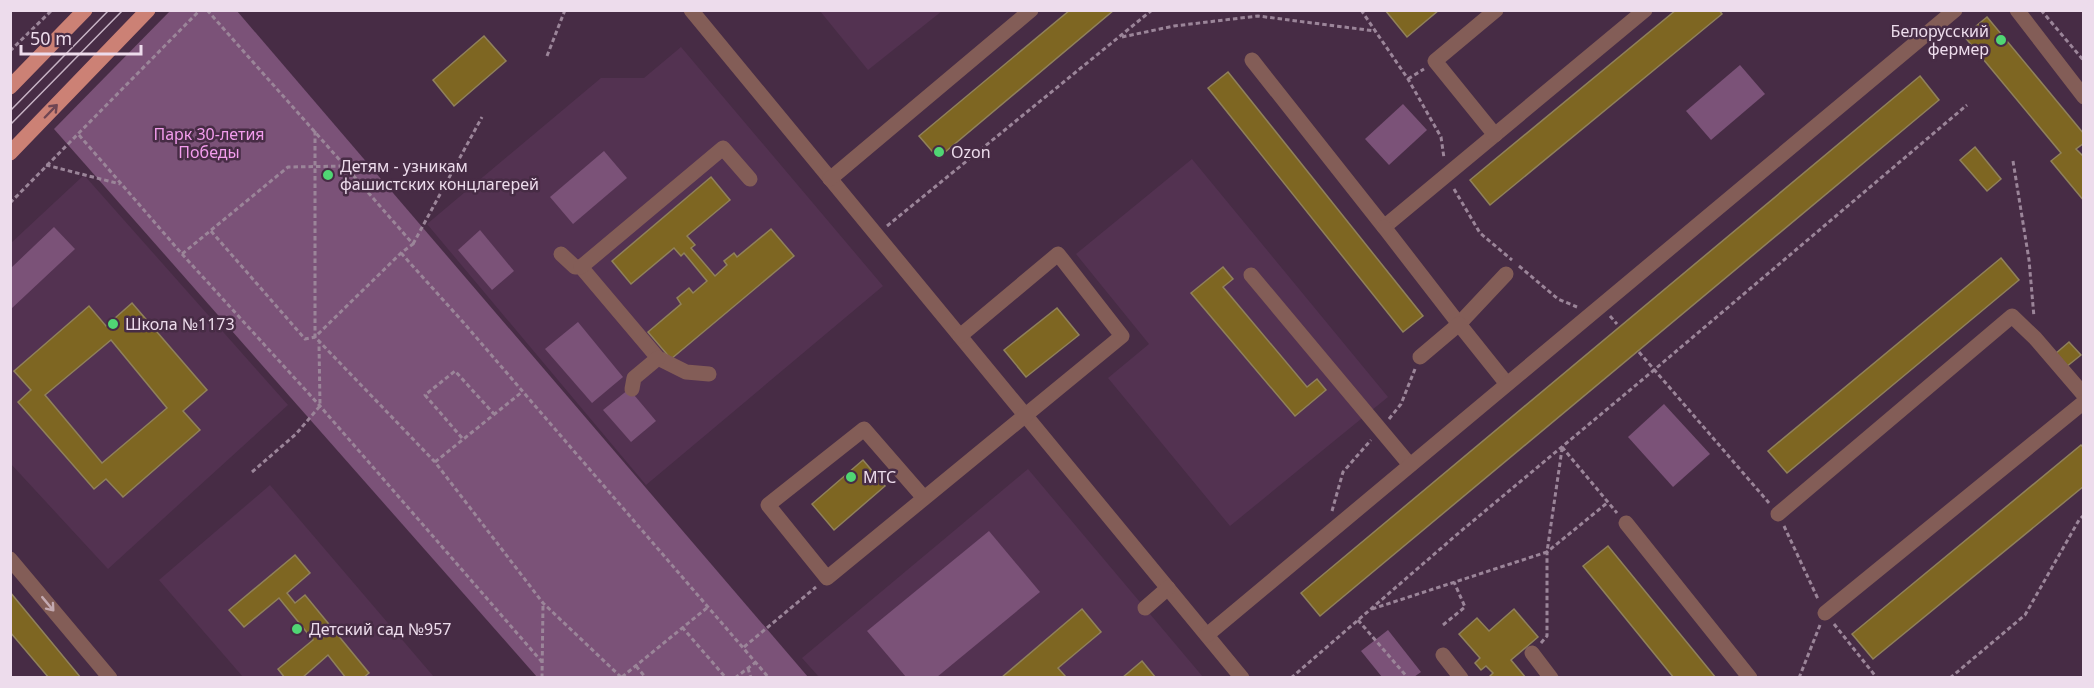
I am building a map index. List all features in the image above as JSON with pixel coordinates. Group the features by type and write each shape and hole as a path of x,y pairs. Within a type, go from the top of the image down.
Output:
{"main road":[{"path":"10,87 85,10"},
{"path":"10,153 148,11"}],"street":[{"path":"691,10 1242,678"},
{"path":"1495,135 1435,61 1496,10"},
{"path":"1384,227 1645,10"},
{"path":"1207,635 1955,10"},
{"path":"2017,10 2084,97"},
{"path":"830,179 1024,13"},
{"path":"1252,60 1507,384"},
{"path":"561,254 575,267 582,267 723,148 750,179"},
{"path":"924,498 864,429 768,505 827,578 1122,336 1058,254 960,336"},
{"path":"582,267 658,358 686,372 709,374"},
{"path":"1420,357 1459,324 1506,274"},
{"path":"1251,275 1410,465"},
{"path":"1778,514 2012,316 2035,338 2084,395"},
{"path":"630,381 658,358"},
{"path":"1825,613 2084,402"},
{"path":"1626,523 1750,678"},
{"path":"10,559 110,678"},
{"path":"1145,608 1168,588"},
{"path":"1532,653 1551,678"},
{"path":"1443,655 1458,676"}],"path":[{"path":"10,51 52,10"},
{"path":"10,203 200,10"},
{"path":"207,10 413,244"},
{"path":"547,56 565,10"},
{"path":"876,235 1152,10"},
{"path":"2041,10 2084,62"},
{"path":"1119,37 1174,26 1258,16 1375,31"},
{"path":"1291,678 1967,105"},
{"path":"211,231 305,339 315,337 413,244 482,117"},
{"path":"315,131 315,337 435,462 543,603 622,677 708,607"},
{"path":"79,135 182,254 320,406 542,662"},
{"path":"2013,161 2031,281 2035,338"},
{"path":"46,165 121,184"},
{"path":"182,254 288,167 345,166"},
{"path":"401,253 769,678"},
{"path":"252,472 296,434 320,406 319,341"},
{"path":"1639,352 1778,514 1825,613 1877,678"},
{"path":"1387,421 1401,404 1420,357"},
{"path":"462,438 424,395 455,371 494,414"},
{"path":"435,462 522,392"},
{"path":"1325,536 1343,472 1372,438"},
{"path":"1562,447 1626,523"},
{"path":"1532,653 1547,636 1547,552 1562,447"},
{"path":"1368,611 1547,552 1607,503"},
{"path":"1950,678 2025,615 2084,515"},
{"path":"744,647 827,578"},
{"path":"1443,625 1465,607 1454,582"},
{"path":"542,678 543,603"},
{"path":"1799,678 1825,613"},
{"path":"1358,620 1408,678"},
{"path":"682,627 726,678"},
{"path":"735,678 756,662"},
{"path":"636,666 646,678"},
{"path":"748,667 751,678"}],"shaded area":[{"path":"820,11 942,11 868,70"},
{"path":"681,47 883,286 646,485 427,224 601,78 644,78"},
{"path":"1192,159 1388,397 1230,526 1108,378 1149,344 1076,254"},
{"name":"Школа №1173","path":"84,175 288,405 108,569 11,464 11,243"},
{"path":"1028,469 1203,677 819,677 802,658"},
{"name":"Детский сад №957","path":"270,485 434,677 243,677 159,580"}],"green space":[{"name":"Парк 30-летия Победы","path":"170,11 237,11 808,677 537,677 54,129"},
{"path":"1740,65 1765,94 1711,140 1686,111"},
{"path":"1403,104 1427,130 1389,165 1365,139"},
{"path":"604,151 627,178 573,224 550,197"},
{"path":"54,227 75,249 11,309 11,268"},
{"path":"480,230 514,271 492,290 458,250"},
{"path":"578,322 623,377 592,403 545,349"},
{"path":"629,389 656,421 631,442 603,410"},
{"path":"1664,404 1710,454 1673,487 1628,437"},
{"path":"989,531 1040,592 937,677 906,677 867,631"},
{"path":"1388,630 1421,672 1414,677 1382,677 1361,651"}],"building":[{"path":"1070,10 1114,10 938,158 919,136"},
{"path":"1385,10 1439,10 1407,37"},
{"path":"1676,10 1719,10 1722,14 1490,205 1470,180"},
{"path":"1987,17 2084,134 2084,143 2076,149 2084,157 2084,201 2051,161 2061,153 1964,36"},
{"path":"484,36 506,61 454,106 433,80"},
{"path":"1228,72 1423,316 1403,332 1208,88"},
{"path":"1920,76 1939,100 1320,616 1301,593"},
{"path":"1975,147 2001,179 1987,191 1960,160"},
{"path":"711,177 730,200 687,236 695,245 691,248 715,276 727,265 724,261 734,253 737,257 771,229 794,256 671,359 648,332 681,304 677,298 689,288 693,293 707,281 684,253 681,256 674,248 631,284 612,261"},
{"path":"2001,258 2019,280 1787,473 1768,451"},
{"path":"1223,267 1233,279 1223,287 1307,387 1317,379 1326,390 1295,416 1191,293"},
{"path":"132,303 207,390 183,411 200,430 123,497 106,479 94,489 18,402 31,390 14,371 89,306 106,326","holes":["111,340 167,408 102,463 45,395"]},
{"path":"1057,308 1079,335 1026,377 1004,350"},
{"path":"2069,342 2081,355 2066,367 2055,354"},
{"path":"2081,445 2084,448 2084,486 1873,659 1852,634"},
{"path":"863,460 885,486 834,530 812,504"},
{"path":"1608,546 1716,678 1674,678 1583,566"},
{"path":"295,555 310,573 287,593 295,603 305,595 369,673 363,678 346,678 328,655 302,678 285,678 278,669 313,640 279,598 244,627 229,610"},
{"path":"10,592 81,678 49,678 10,632"},
{"path":"1082,609 1101,632 1058,668 1066,677 1001,678"},
{"path":"1514,609 1538,637 1511,660 1526,678 1488,678 1493,673 1486,666 1481,670 1475,663 1480,658 1459,634 1477,618 1489,631"},
{"path":"1142,661 1156,678 1122,678"}],"tram line":[{"path":"10,111 109,10"},
{"path":"10,125 123,10"}],"place":[{"name":"Белорусский фермер","path":"2001,40"},
{"name":"Ozon","path":"939,152"},
{"name":"Детям - узникам фашистских концлагерей","path":"328,175"},
{"name":"Школа №1173","path":"113,324"},
{"name":"МТС","path":"851,477"},
{"name":"Детский сад №957","path":"297,629"}]}
